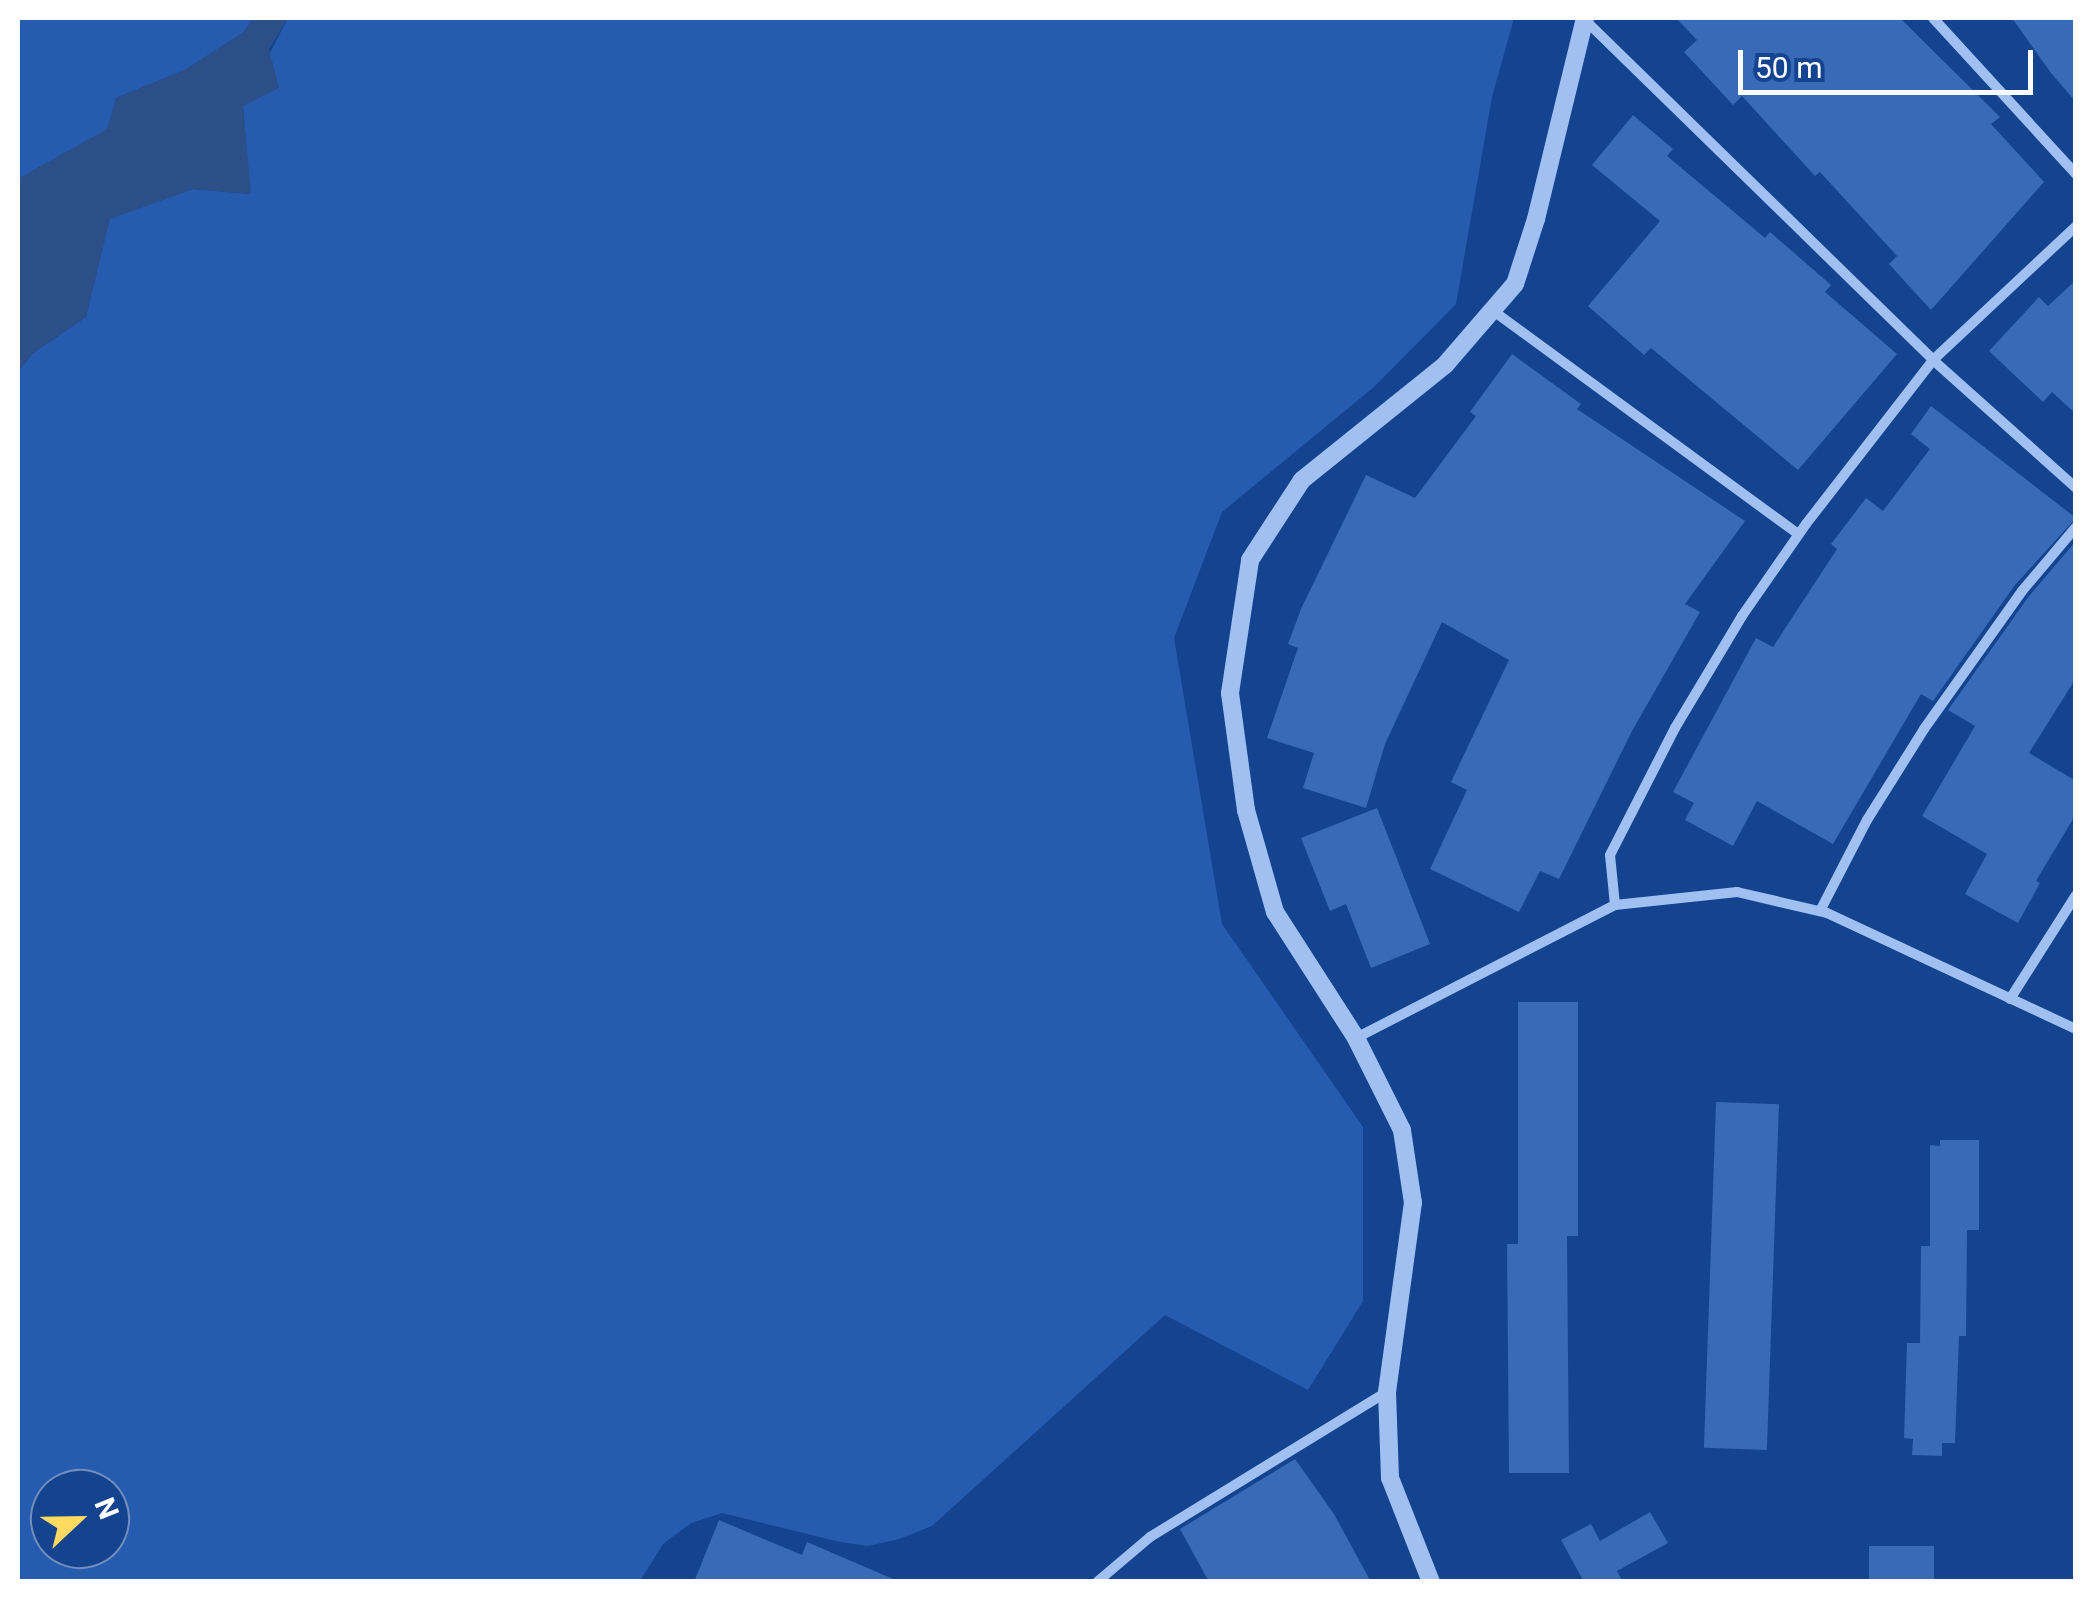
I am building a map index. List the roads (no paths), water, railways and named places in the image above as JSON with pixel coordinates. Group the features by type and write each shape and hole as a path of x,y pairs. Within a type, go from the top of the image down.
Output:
{"street":[{"path":"1431,1582 1390,1478 1387,1392 1414,1202 1402,1130 1356,1038 1275,912 1246,810 1230,693 1250,560 1302,480 1445,365 1515,284 1536,219 1585,18"},
{"path":"1585,18 1932,360 2076,488"},
{"path":"1933,18 2076,174"},
{"path":"1616,905 1610,854 1675,728 1742,616 1798,534 1932,360 2076,226"},
{"path":"1492,310 1798,534"},
{"path":"1820,912 1868,820 1924,729 2022,591 2076,527"},
{"path":"1356,1038 1616,905 1737,892 1820,912 2076,1029"},
{"path":"2010,999 2076,894"},
{"path":"1097,1582 1150,1537 1387,1392"}]}
